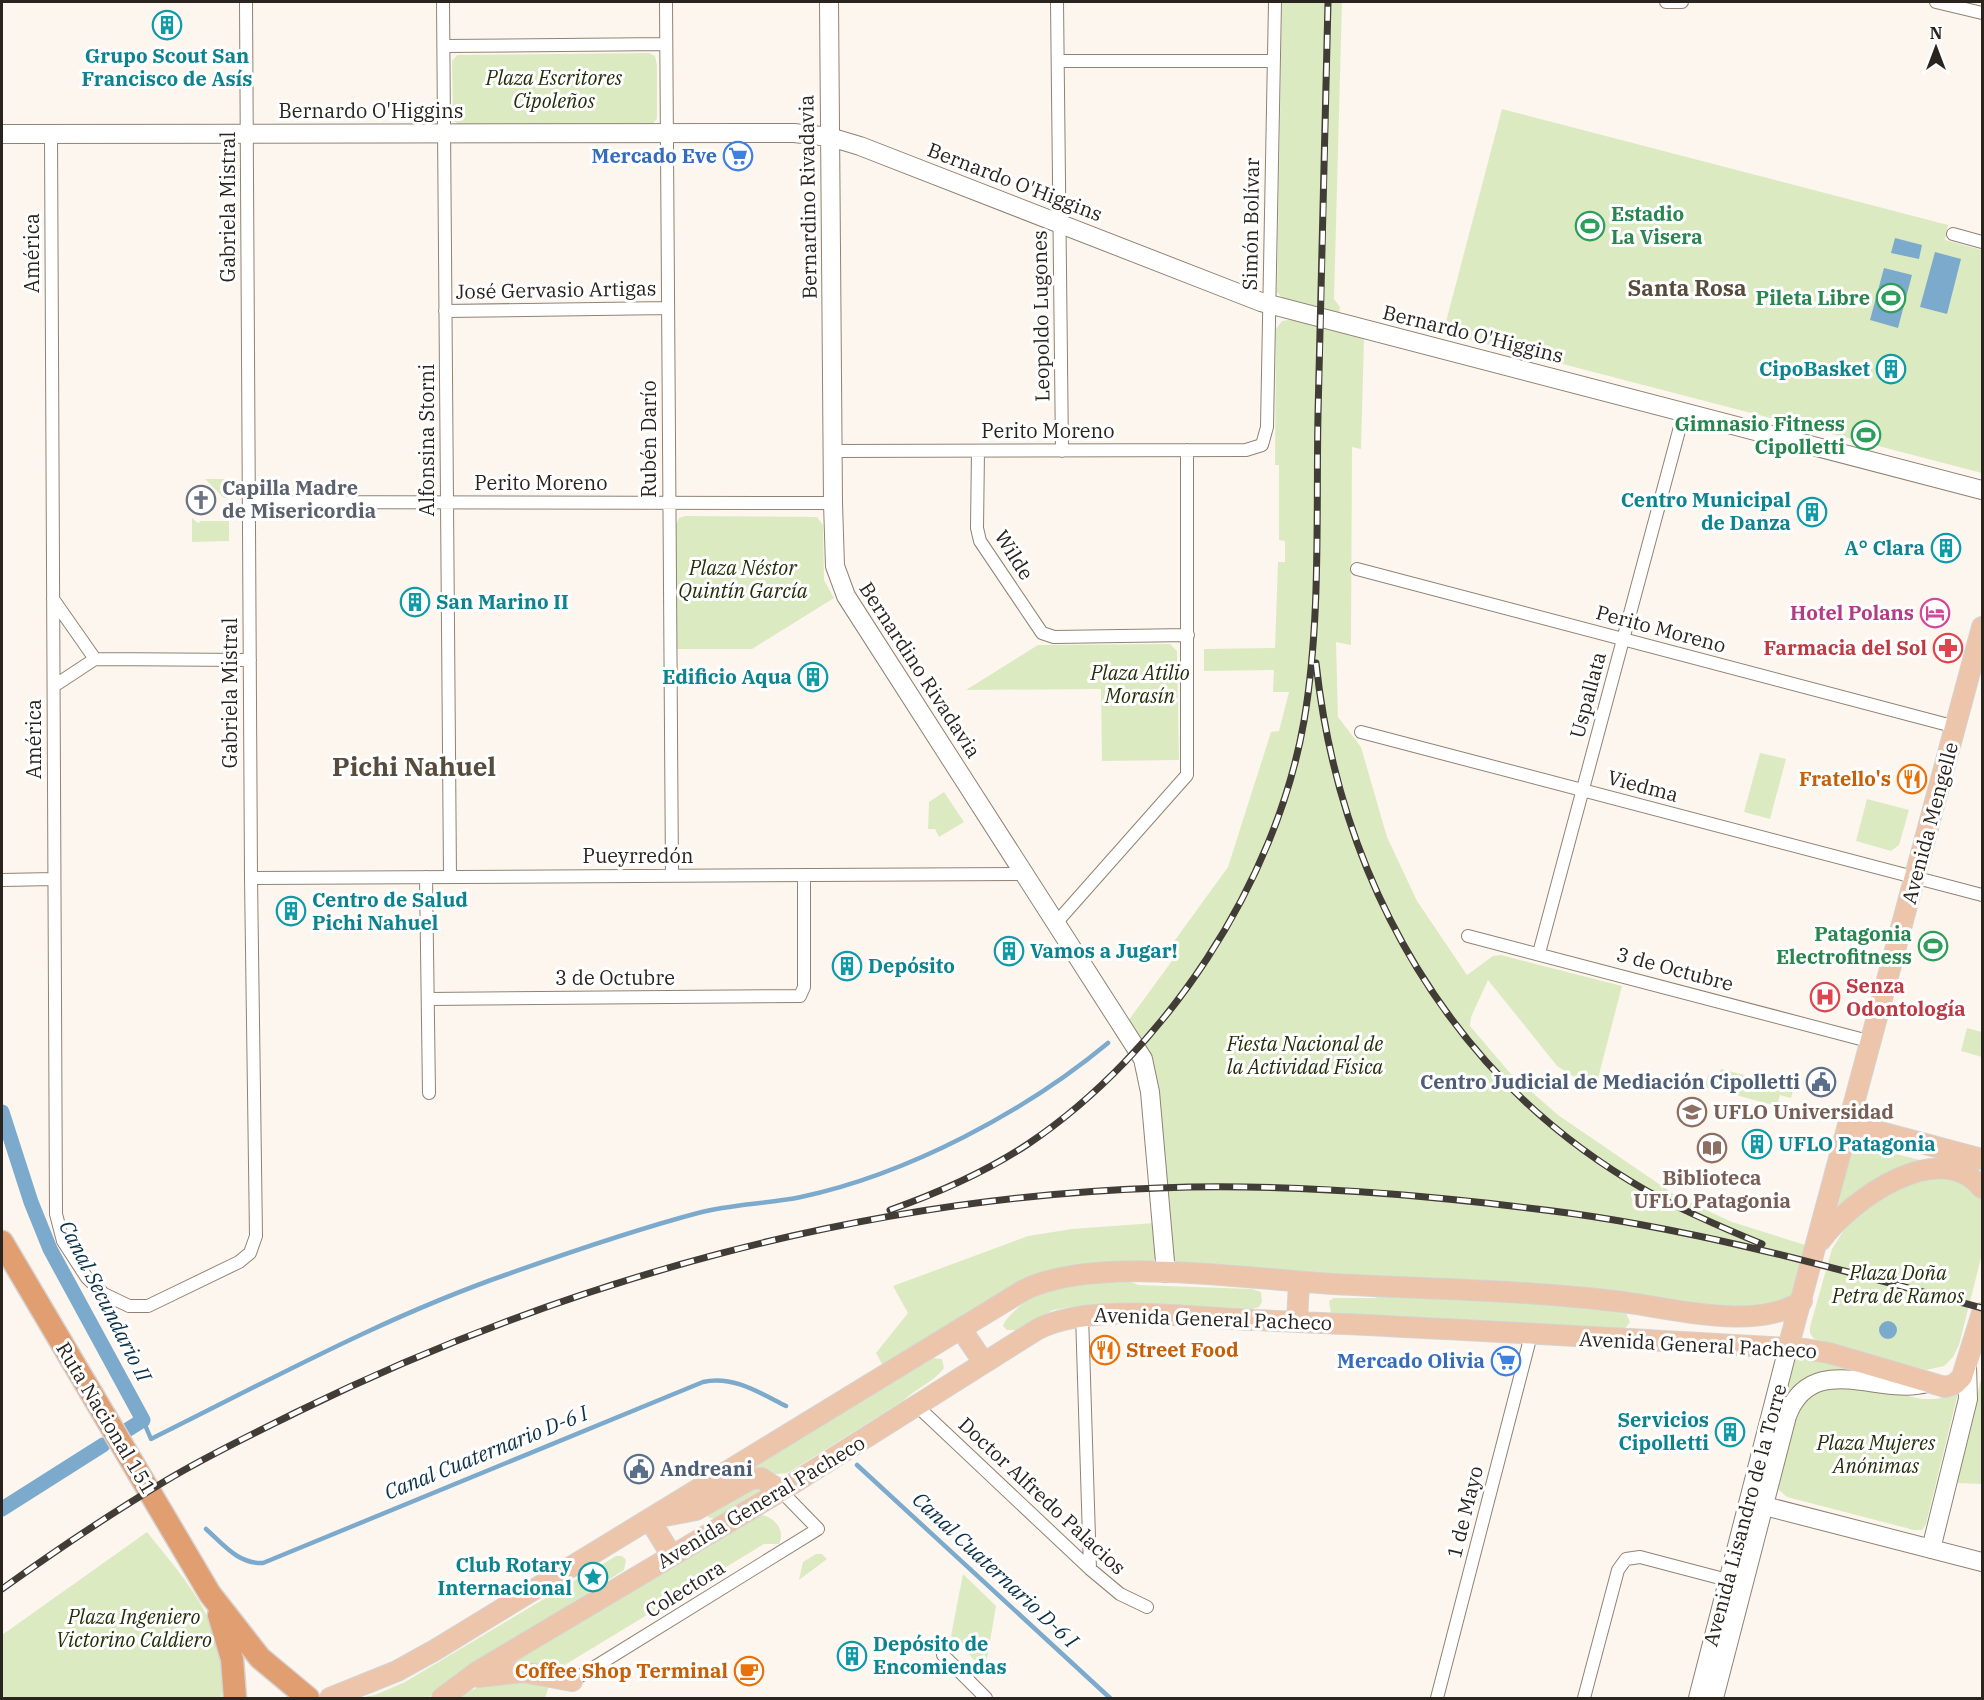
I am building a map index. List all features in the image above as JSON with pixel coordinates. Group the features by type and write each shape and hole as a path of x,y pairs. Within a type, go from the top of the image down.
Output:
{"highway":[{"name":"Ruta Nacional 151","path":"2,1242 210,1594 260,1658 308,1698"},
{"name":"Ruta Nacional 151","path":"210,1594 229,1646 235,1698"}],"main road":[{"name":"Bernardino Rivadavia","path":"829,2 835,566 841,588 1138,1049 1147,1070 1166,1273"},
{"name":"Bernardo O'Higgins","path":"2,134 794,133 830,137 860,146 1270,305 1983,489"},
{"name":"Avenida Mengelle","path":"1815,1254 1983,627"},
{"path":"1850,1124 1983,1159"},
{"path":"1815,1254 1828,1231 1853,1207 1883,1187 1909,1174 1932,1168 1953,1169 1971,1176 1983,1188"},
{"name":"Avenida Lisandro de la Torre","path":"1714,1698 1736,1582 1756,1504 1788,1348 1815,1254"},
{"name":"Avenida General Pacheco","path":"330,1698 415,1661 650,1520 1024,1290 1051,1278 1081,1274 1166,1273 1573,1297 1753,1317 1780,1312 1802,1301"},
{"path":"1297,1322 1299,1282"},
{"path":"1670,1343 1672,1308"},
{"path":"1931,1549 1968,1399 1967,1366 1983,1313"},
{"name":"Avenida General Pacheco","path":"449,1692 781,1491 1052,1322 1082,1315 1297,1322 1788,1348 1829,1353 1945,1387 1955,1384 1962,1377 1967,1366"},
{"path":"961,1329 984,1363"},
{"name":"Avenida Lisandro de la Torre","path":"1756,1504 1787,1416 1802,1392 1816,1383 1836,1378 1857,1379 1903,1388 1927,1383"},
{"path":"672,1556 650,1520 696,1510 751,1479 761,1478 781,1491"},
{"path":"1756,1504 1983,1562"},
{"name":"Avenida Lisandro de la Torre","path":"1698,1698 1736,1582"},
{"path":"449,1692 488,1675 511,1672 572,1681"}],"street":[{"name":"Gabriela Mistral","path":"134,1307 152,1305 239,1262 250,1253 254,1245 246,2"},
{"name":"Alfonsina Storni","path":"443,2 450,877"},
{"name":"Rubén Darío","path":"666,2 672,876"},
{"name":"Leopoldo Lugones","path":"1057,2 1062,451"},
{"name":"Simón Bolívar","path":"1262,445 1267,432 1275,2"},
{"path":"1666,2 1681,2"},
{"path":"1936,2 1983,13"},
{"path":"444,46 666,44"},
{"path":"1058,61 1274,61"},
{"name":"América","path":"51,134 57,1221 63,1241 92,1284 111,1299 134,1307"},
{"path":"1953,234 1983,242"},
{"name":"José Gervasio Artigas","path":"445,311 668,308"},
{"name":"Uspallata","path":"1539,953 1684,411"},
{"name":"Perito Moreno","path":"833,451 1246,450 1262,445"},
{"path":"1056,923 1187,775 1187,450"},
{"name":"Wilde","path":"978,451 977,528 980,541 1038,629 1045,635 1188,635"},
{"name":"Perito Moreno","path":"249,502 833,503"},
{"name":"Perito Moreno","path":"1357,569 1956,727"},
{"path":"53,599 95,659"},
{"path":"54,686 95,659 250,660"},
{"name":"Viedma","path":"1361,732 1983,895"},
{"name":"Pueyrredón","path":"251,878 1025,874"},
{"name":"3 de Octubre","path":"428,999 781,997 802,994 804,987 804,875"},
{"path":"426,877 429,1093"},
{"path":"2,880 54,879"},
{"name":"3 de Octubre","path":"1468,936 1872,1042"},
{"path":"1082,1315 1090,1569"},
{"name":"1 de Mayo","path":"1437,1698 1531,1335"},
{"name":"Doctor Alfredo Palacios","path":"916,1406 1090,1569 1120,1594 1147,1607"},
{"name":"Colectora","path":"572,1681 818,1529 781,1491"},
{"path":"1584,1698 1618,1570 1626,1559 1640,1557 1736,1582"},
{"path":"943,1655 986,1698"}],"green space":[{"path":"1282,2 1342,2 1334,299 1340,307 1339,313 1282,298 1277,292"},
{"name":"Plaza Escritores Cipoleños","path":"649,53 655,56 657,65 657,119 651,125 459,125 453,120 452,61 457,55"},
{"path":"1502,109 1948,225 1945,240 1982,250 1982,473 1443,333"},
{"name":"Fiesta Nacional de la Actividad Física","path":"1294,319 1364,339 1361,449 1352,447 1351,645 1336,642 1338,717 1361,747 1387,837 1417,901 1467,975 1493,956 1501,955 1622,986 1595,1090 1557,1066 1488,980 1471,1017 1470,1026 1510,1073 1558,1115 1678,1197 1732,1222 1805,1245 1793,1293 1780,1302 1742,1308 1284,1274 1271,1268 1189,1266 1179,1264 1174,1259 1128,1021 1177,954 1170,947 1228,867 1271,732 1279,731 1289,692 1273,692 1274,670 1204,671 1204,649 1275,648 1278,562 1285,562 1285,541 1279,540 1279,465 1275,465 1276,329 1282,321"},
{"path":"205,479 229,479 229,498 224,498"},
{"name":"Plaza Néstor Quintín García","path":"685,516 817,517 823,525 824,580 834,598 752,649 677,649 676,525 679,518"},
{"path":"192,518 198,523 201,521 229,521 229,541 192,542"},
{"name":"Plaza Atilio Morasín","path":"1170,644 1177,651 1179,760 1102,761 1101,689 966,690 1038,645"},
{"path":"1760,753 1786,759 1770,819 1744,812"},
{"path":"944,792 964,822 939,837 935,829 928,829 929,802"},
{"path":"1867,799 1909,810 1899,845 1891,851 1856,841"},
{"path":"1967,1028 1982,1032 1982,1057 1961,1051"},
{"path":"1721,1069 1794,1088 1791,1098 1780,1095 1777,1106 1705,1087 1708,1075 1718,1078"},
{"path":"1864,1146 1928,1162 1837,1209 1851,1151"},
{"name":"Plaza Doña Petra de Ramos","path":"1949,1175 1978,1193 1982,1201 1982,1254 1959,1345 1953,1357 1944,1366 1926,1370 1814,1339 1810,1333 1810,1327 1832,1249 1847,1225 1869,1206 1912,1180"},
{"path":"1154,1223 1156,1255 1153,1262 1042,1273 883,1366 876,1353 908,1313 893,1286 1028,1236 1072,1229"},
{"path":"1122,1279 1139,1285 1252,1289 1261,1292 1262,1302 1259,1307 1252,1309 1073,1307 1053,1310 1017,1330 1007,1330 1003,1326 1014,1311 1044,1288"},
{"path":"1385,1295 1607,1307 1626,1313 1630,1322 1624,1330 1331,1314 1329,1301 1334,1298 1374,1298"},
{"path":"1796,1357 1865,1373 1845,1371 1779,1414"},
{"path":"932,1358 942,1359 944,1368 935,1377 903,1401 791,1471 780,1474 746,1472"},
{"path":"1982,1375 1982,1484 1956,1483"},
{"name":"Plaza Mujeres Anónimas","path":"1873,1388 1922,1399 1936,1399 1958,1393 1926,1524 1922,1530 1914,1530 1787,1497 1778,1489 1795,1414 1802,1402 1822,1389"},
{"path":"753,1487 762,1489 717,1518 709,1518 707,1514"},
{"path":"760,1515 770,1518 780,1529 779,1544 764,1544 558,1669 504,1667"},
{"name":"Plaza Ingeniero Victorino Caldiero","path":"147,1532 191,1589 213,1629 220,1650 223,1673 221,1698 2,1698 2,1635"},
{"path":"816,1554 822,1554 827,1559 799,1580 803,1562"},
{"path":"616,1556 622,1556 626,1560 624,1570 453,1678 428,1698 359,1698 375,1695 405,1682"},
{"path":"963,1574 996,1606 985,1671 951,1636"},
{"path":"508,1682 540,1682 549,1686 545,1698 458,1698 487,1685"}],"water":[{"path":"1895,238 1922,245 1919,259 1891,253"},
{"path":"1935,252 1961,259 1947,314 1920,307"},
{"name":"Pileta Libre","path":"1884,268 1912,275 1898,328 1870,320"},
{"path":"1888,1321 1894,1324 1897,1330 1894,1336 1888,1339 1882,1336 1879,1330 1882,1324"}],"waterway":[{"path":"143,1420 151,1439 327,1351 416,1310 462,1291 578,1250 698,1213 801,1197 842,1187 882,1173 964,1137 1003,1116 1040,1093 1108,1043"},
{"name":"Canal Secundario II","path":"2,1112 31,1202 50,1249 143,1420 124,1432"},
{"name":"Canal Cuaternario D-6 I","path":"206,1529 239,1557 263,1563 703,1382 714,1380 736,1383 786,1406"},
{"name":"Canal Secundario II","path":"2,1509 103,1445"},
{"name":"Canal Cuaternario D-6 I","path":"857,1465 1110,1698"}],"railway":[{"path":"890,1210 961,1181 1028,1144 1078,1106 1125,1062 1168,1012 1207,959 1240,902 1268,842 1290,782 1304,721 1309,683 1317,568 1318,414 1328,2"},
{"path":"1316,663 1329,744 1350,823 1380,897 1417,968 1462,1033 1516,1093 1577,1145 1647,1191 1762,1244"},
{"path":"2,1589 104,1519 183,1471 297,1412 398,1365 502,1323 608,1286 716,1255 825,1229 936,1209 1047,1195 1207,1187 1352,1191 1449,1199 1545,1210 1656,1227 1765,1251 1982,1308"}],"place":[{"name":"Grupo Scout San Francisco de Asís","path":"167,25"},
{"name":"Mercado Eve","path":"738,156"},
{"name":"Estadio La Visera","path":"1590,226"},
{"name":"Pileta Libre","path":"1891,298"},
{"name":"CipoBasket","path":"1891,369"},
{"name":"Gimnasio Fitness Cipolletti","path":"1866,435"},
{"name":"Capilla Madre de Misericordia","path":"201,500"},
{"name":"Centro Municipal de Danza","path":"1812,512"},
{"name":"A° Clara","path":"1946,548"},
{"name":"San Marino II","path":"415,602"},
{"name":"Hotel Polans","path":"1935,613"},
{"name":"Farmacia del Sol","path":"1948,648"},
{"name":"Edificio Aqua","path":"813,677"},
{"name":"Fratello's","path":"1912,779"},
{"name":"Centro de Salud Pichi Nahuel","path":"291,911"},
{"name":"Patagonia Electrofitness","path":"1933,946"},
{"name":"Vamos a Jugar!","path":"1009,951"},
{"name":"Depósito","path":"847,966"},
{"name":"Senza Odontología","path":"1825,997"},
{"name":"Centro Judicial de Mediación Cipolletti","path":"1821,1082"},
{"name":"UFLO Universidad","path":"1692,1112"},
{"name":"UFLO Patagonia","path":"1757,1144"},
{"name":"Biblioteca UFLO Patagonia","path":"1712,1148"},
{"name":"Street Food","path":"1105,1350"},
{"name":"Mercado Olivia","path":"1506,1361"},
{"name":"Servicios Cipolletti","path":"1730,1432"},
{"name":"Andreani","path":"639,1469"},
{"name":"Club Rotary Internacional","path":"593,1577"},
{"name":"Depósito de Encomiendas","path":"852,1656"},
{"name":"Coffee Shop Terminal","path":"749,1671"}],"district":[{"name":"Santa Rosa","path":"1687,288"},
{"name":"Pichi Nahuel","path":"414,767"}]}
